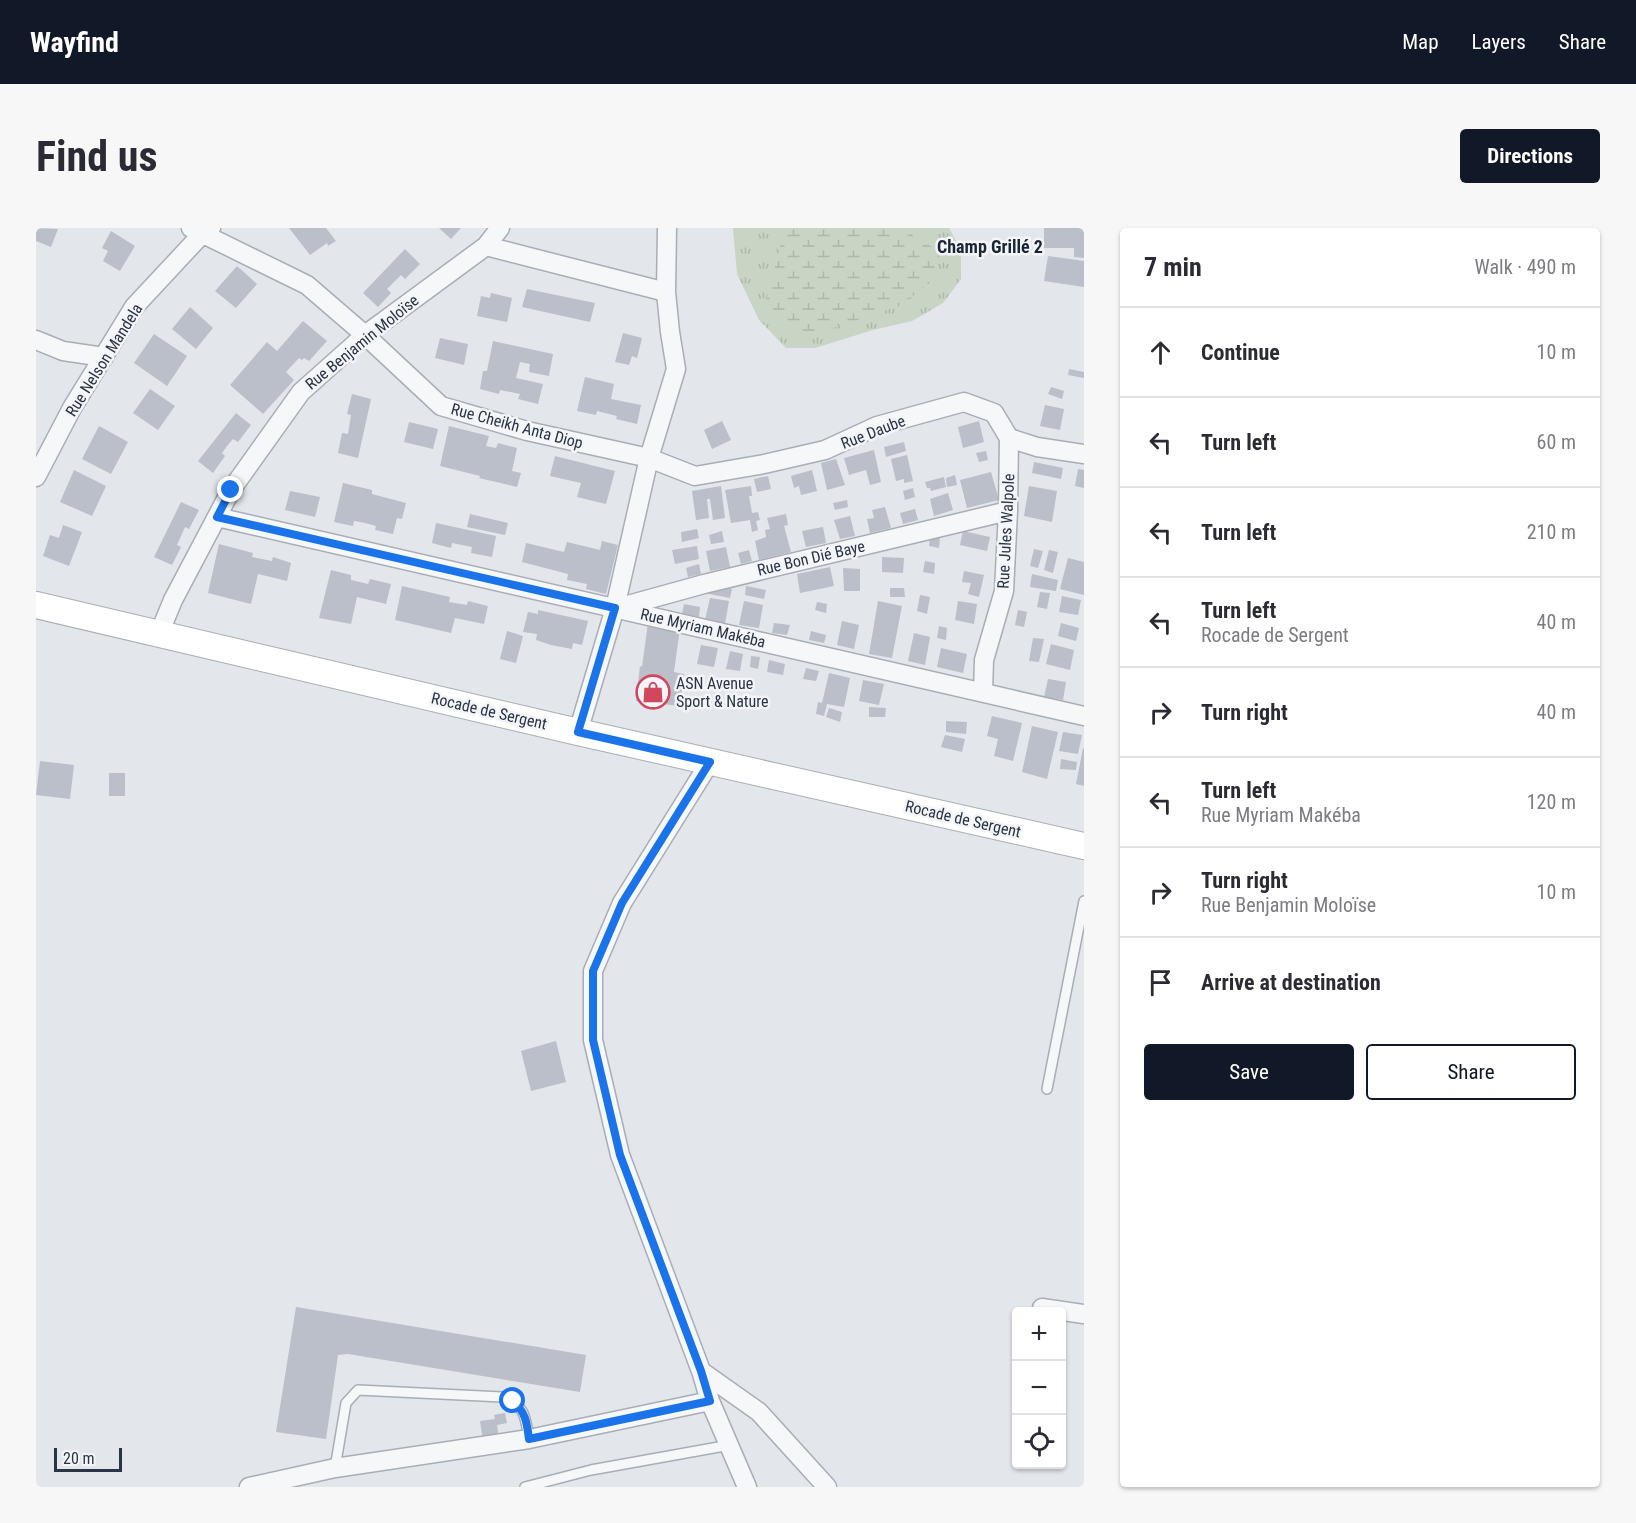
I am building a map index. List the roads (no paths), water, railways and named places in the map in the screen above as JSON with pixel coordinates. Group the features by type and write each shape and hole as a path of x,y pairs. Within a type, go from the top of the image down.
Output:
{"main road":[{"name":"Rocade de Sergent","path":"36,605 578,732 1084,846"}],"street":[{"name":"Rue Benjamin Moloïse","path":"159,634 173,600 231,490 301,392 365,335 486,246 500,228"},
{"path":"578,732 615,608 649,458 676,369 666,292 667,228"},
{"name":"Rue Cheikh Anta Diop","path":"201,230 307,285 441,406 527,431 649,458"},
{"name":"Rue Nelson Mandela","path":"36,476 72,408 134,307 201,230"},
{"path":"486,246 666,292"},
{"path":"36,340 63,351 104,357"},
{"name":"Rue Daube","path":"649,458 695,476 741,468 825,450 878,426 964,402 994,414 1009,438"},
{"path":"1009,438 1037,447 1084,454"},
{"name":"Rue Jules Walpole","path":"982,692 984,660 1004,591 1009,438"},
{"name":"Rue Bon Dié Baye","path":"615,608 704,584 1008,511"},
{"name":"Rue Myriam Makéba","path":"217,517 982,692 1083,710"},
{"path":"710,762 622,903 593,971 593,1040 620,1155 701,1371 710,1401 747,1487"},
{"path":"1066,1311 1084,1314"},
{"path":"701,1371 759,1412 827,1487"},
{"path":"249,1487 335,1468 529,1439 710,1401"}],"lane":[{"path":"1047,1089 1084,901"},
{"path":"335,1468 346,1404 358,1390 502,1397 520,1406 525,1415 529,1439"},
{"path":"525,1487 591,1470 730,1445"}],"place":[{"name":"ASN Avenue Sport & Nature","path":"653,692"}],"district":[{"name":"Champ Grillé 2","path":"990,246"}]}
